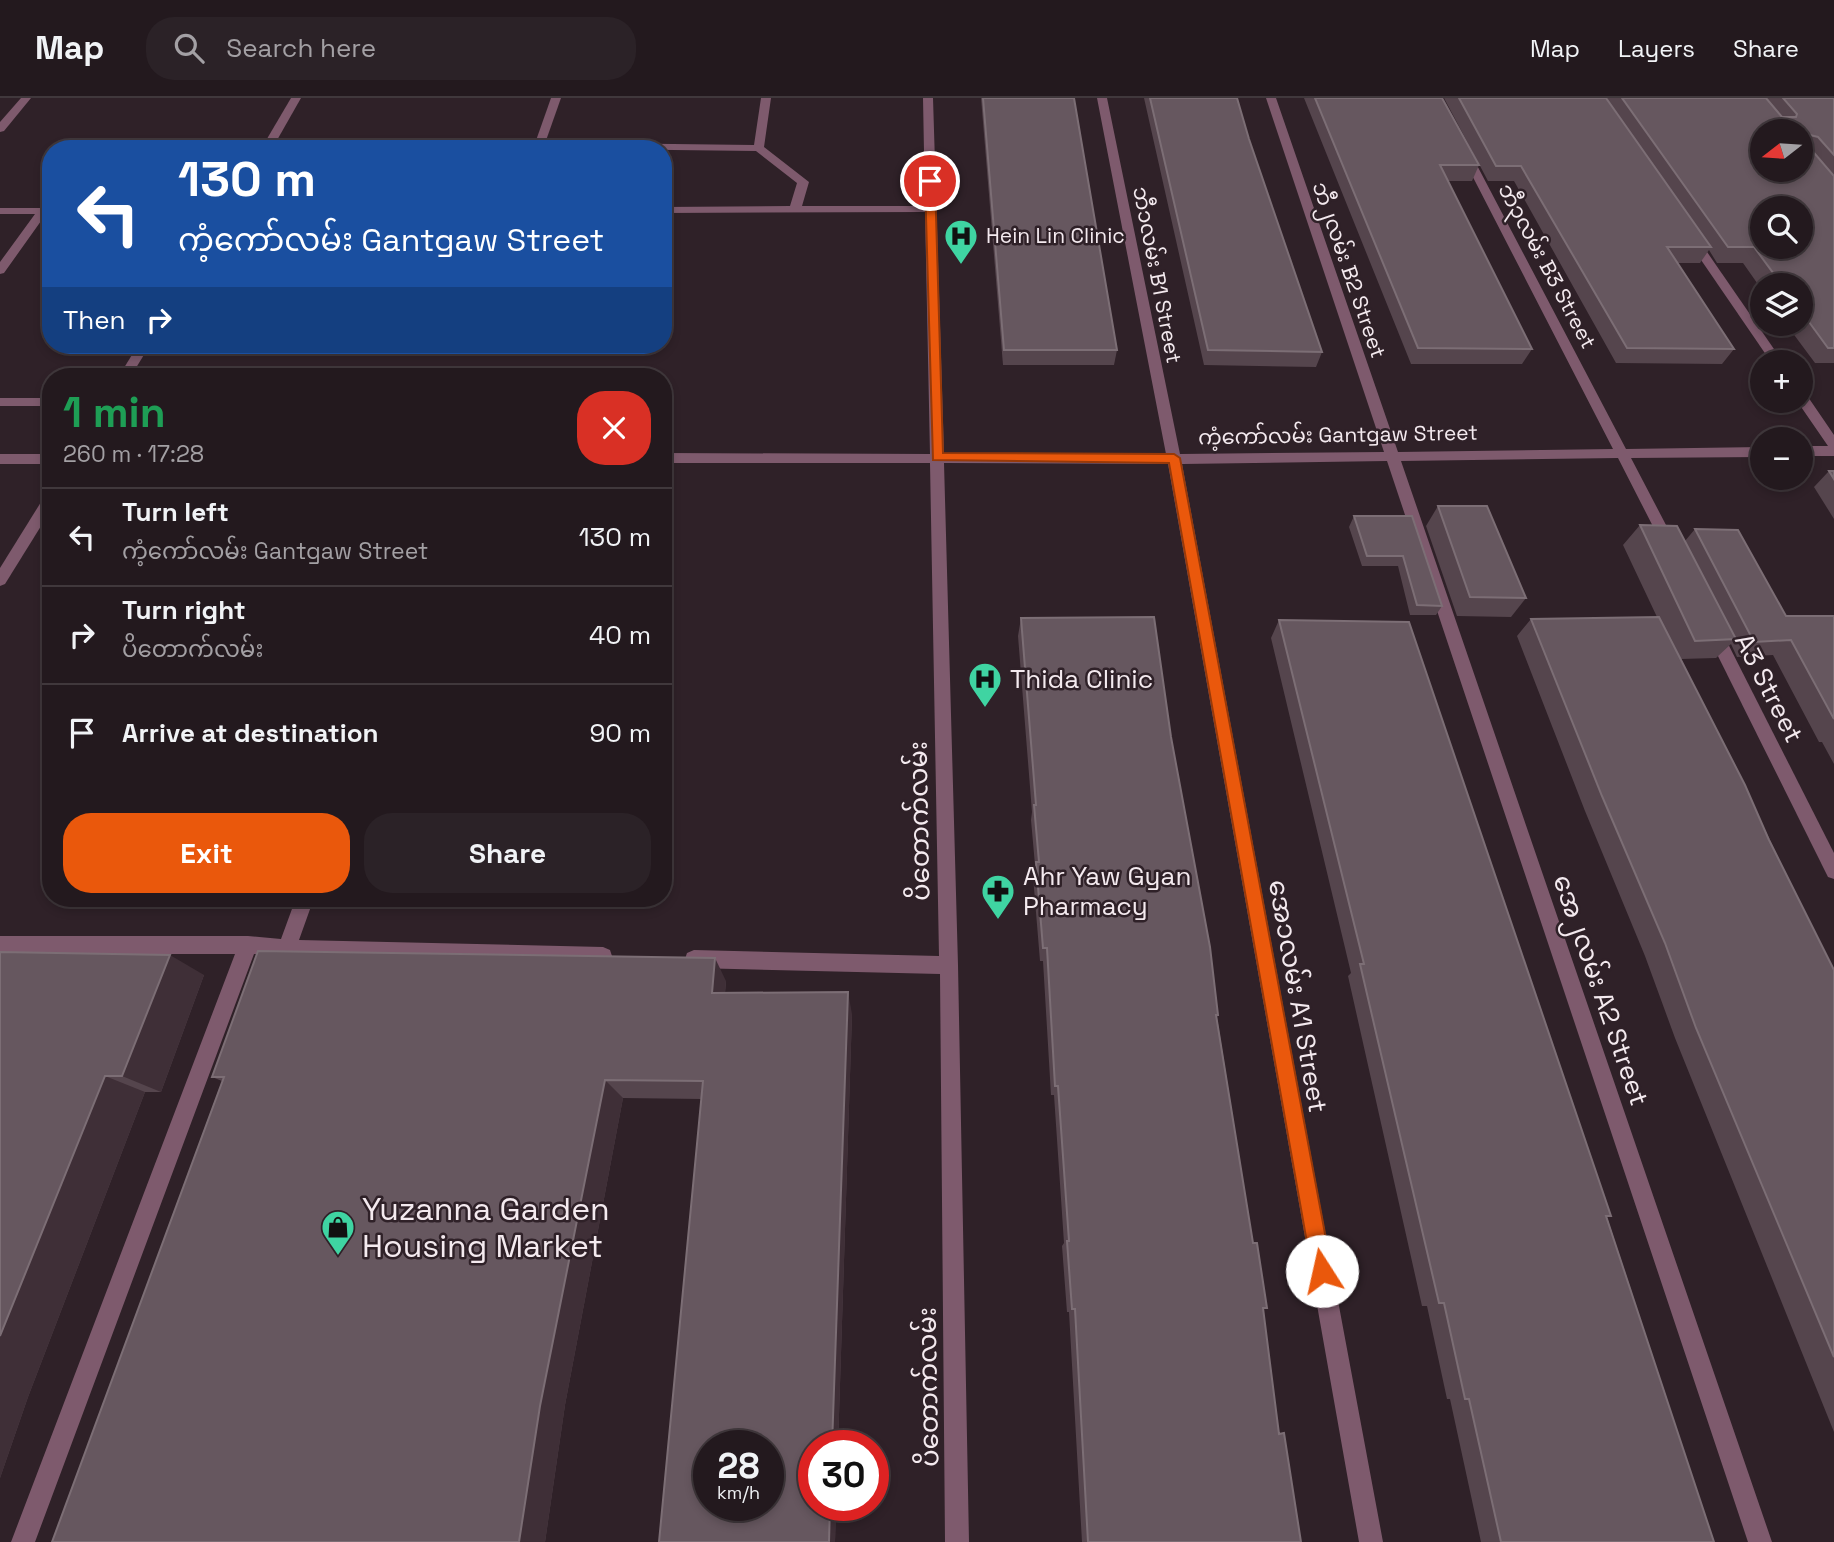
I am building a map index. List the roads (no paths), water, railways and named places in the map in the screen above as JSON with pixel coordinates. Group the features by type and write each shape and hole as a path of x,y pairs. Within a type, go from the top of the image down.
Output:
{"street":[{"path":"0,129 26,98"},
{"path":"271,140 296,98"},
{"path":"541,140 556,98"},
{"path":"759,148 766,98"},
{"name":"ပိတောက်လမ်း","path":"928,98 949,965 957,1542"},
{"name":"ဘီ၁လမ်း B1 Street","path":"1102,98 1174,458"},
{"name":"ဘီ၂လမ်း B2 Street","path":"1271,98 1392,454"},
{"name":"ဘီ၃လမ်း B3 Street","path":"1455,135 1623,452"},
{"path":"672,147 759,148 803,182 795,209"},
{"path":"672,210 931,209"},
{"path":"0,211 42,211"},
{"path":"0,270 42,217"},
{"path":"1682,224 1769,350"},
{"path":"0,402 42,402"},
{"path":"1812,413 1834,445"},
{"path":"1813,451 1834,451"},
{"path":"1623,452 1679,563"},
{"name":"ကံ့ကော်လမ်း Gantgaw Street","path":"672,458 1174,458 1750,452"},
{"name":"အေ၂လမ်း A2 Street","path":"1392,454 1760,1542"},
{"name":"အေ၁လမ်း A1 Street","path":"1174,458 1371,1542"},
{"path":"0,459 42,459"},
{"path":"0,580 42,512"},
{"name":"A3 Street","path":"1704,612 1834,871"},
{"path":"287,948 302,907"},
{"path":"0,945 248,945 618,957"},
{"path":"23,1542 248,945"},
{"path":"673,958 949,965"}],"place":[{"name":"Hein Lin Clinic","path":"961,266"},
{"name":"Thida Clinic","path":"985,709"},
{"name":"Ahr Yaw Gyan Pharmacy","path":"998,921"},
{"name":"Yuzanna Garden Housing Market","path":"338,1257"}]}
